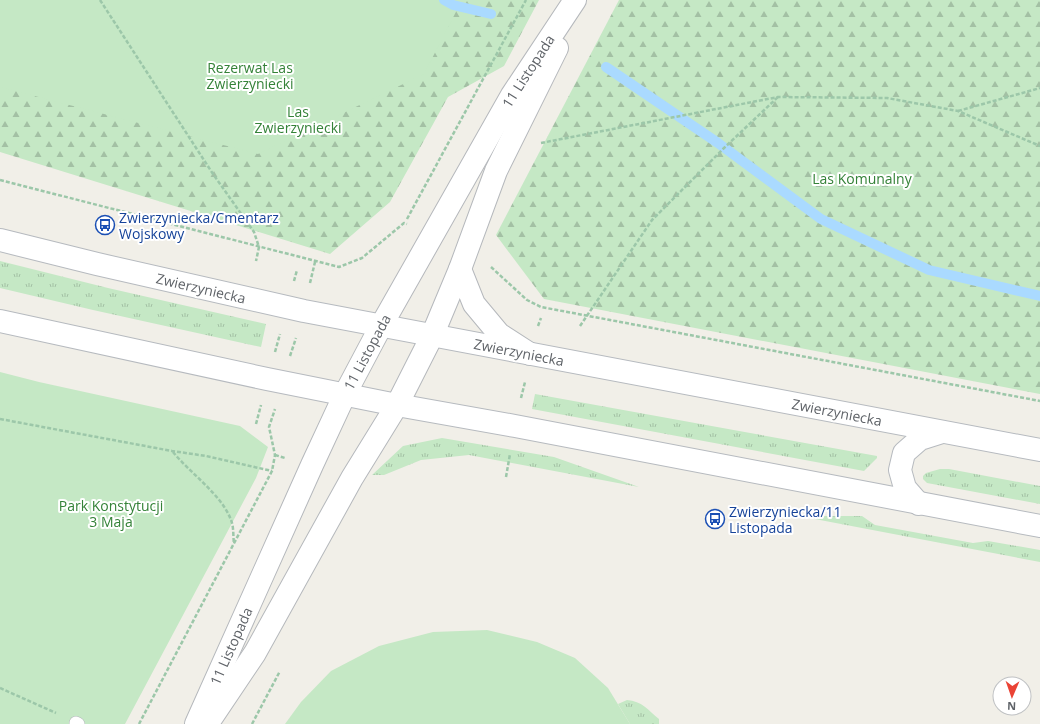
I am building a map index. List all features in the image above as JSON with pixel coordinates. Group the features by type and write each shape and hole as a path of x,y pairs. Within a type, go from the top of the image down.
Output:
{"main road":[{"name":"11 Listopada","path":"196,724 345,394 380,326 512,94 576,0"},
{"name":"11 Listopada","path":"207,724 255,653 352,478 397,405 432,336 463,262 496,171 581,0"},
{"name":"Zwierzyniecka","path":"0,240 97,264 296,309 380,326 1040,450"},
{"path":"463,262 474,304 499,334 531,354"},
{"path":"0,321 275,381 1040,526"},
{"path":"919,504 905,488 900,470 904,453 920,439 944,432"}],"path":[{"path":"100,0 213,174 254,232 259,247 256,261"},
{"path":"0,180 315,262 340,267 362,258 404,223 526,0"},
{"path":"958,111 1040,88"},
{"path":"580,326 652,220 724,148 778,97"},
{"path":"543,135 541,143 778,97 887,98 958,111 1040,146"},
{"path":"404,223 431,237"},
{"path":"256,424 275,381 296,309 315,262"},
{"path":"463,262 489,266 527,300 541,307 1040,401"},
{"path":"139,724 272,471 275,455 269,427 275,381 296,309 297,270"},
{"path":"0,419 206,456 272,471"},
{"path":"172,451 222,503 232,520 234,544"},
{"path":"252,724 281,669"},
{"path":"0,688 77,723"}],"green space":[{"name":"Las Zwierzyniecki","path":"0,0 539,0 504,66 448,97 390,202 330,254 0,152"},
{"name":"Rezerwat Las Zwierzyniecki","path":"0,0 462,0 424,74 258,154 0,87"},
{"name":"Las Komunalny","path":"619,0 1040,0 1040,394 544,299 496,235"},
{"path":"0,261 108,288 266,324 261,347 0,288"},
{"name":"Park Konstytucji 3 Maja","path":"0,372 240,426 268,447 256,478 125,724 0,724"},
{"path":"535,394 877,456 877,458 864,471 532,409"},
{"path":"442,438 554,457 639,487 469,455 421,460 384,475 372,475 403,446"},
{"path":"940,469 949,469 1040,486 1040,504 927,483 923,479 923,476 926,473"},
{"path":"799,516 862,516 875,525 973,543 988,541 1040,550 1040,562"},
{"path":"487,630 537,642 575,658 608,688 630,724 285,724 301,702 331,671 379,646 433,632"},
{"path":"627,700 637,702 644,706 659,719 659,724 630,724 618,704"}],"waterway":[{"path":"444,0 453,5 491,14"},
{"path":"606,67 718,143 821,219 929,270 1040,296"}],"place":[{"name":"Zwierzyniecka/Cmentarz Wojskowy","path":"105,225"},
{"name":"Zwierzyniecka/11 Listopada","path":"715,519"}]}
